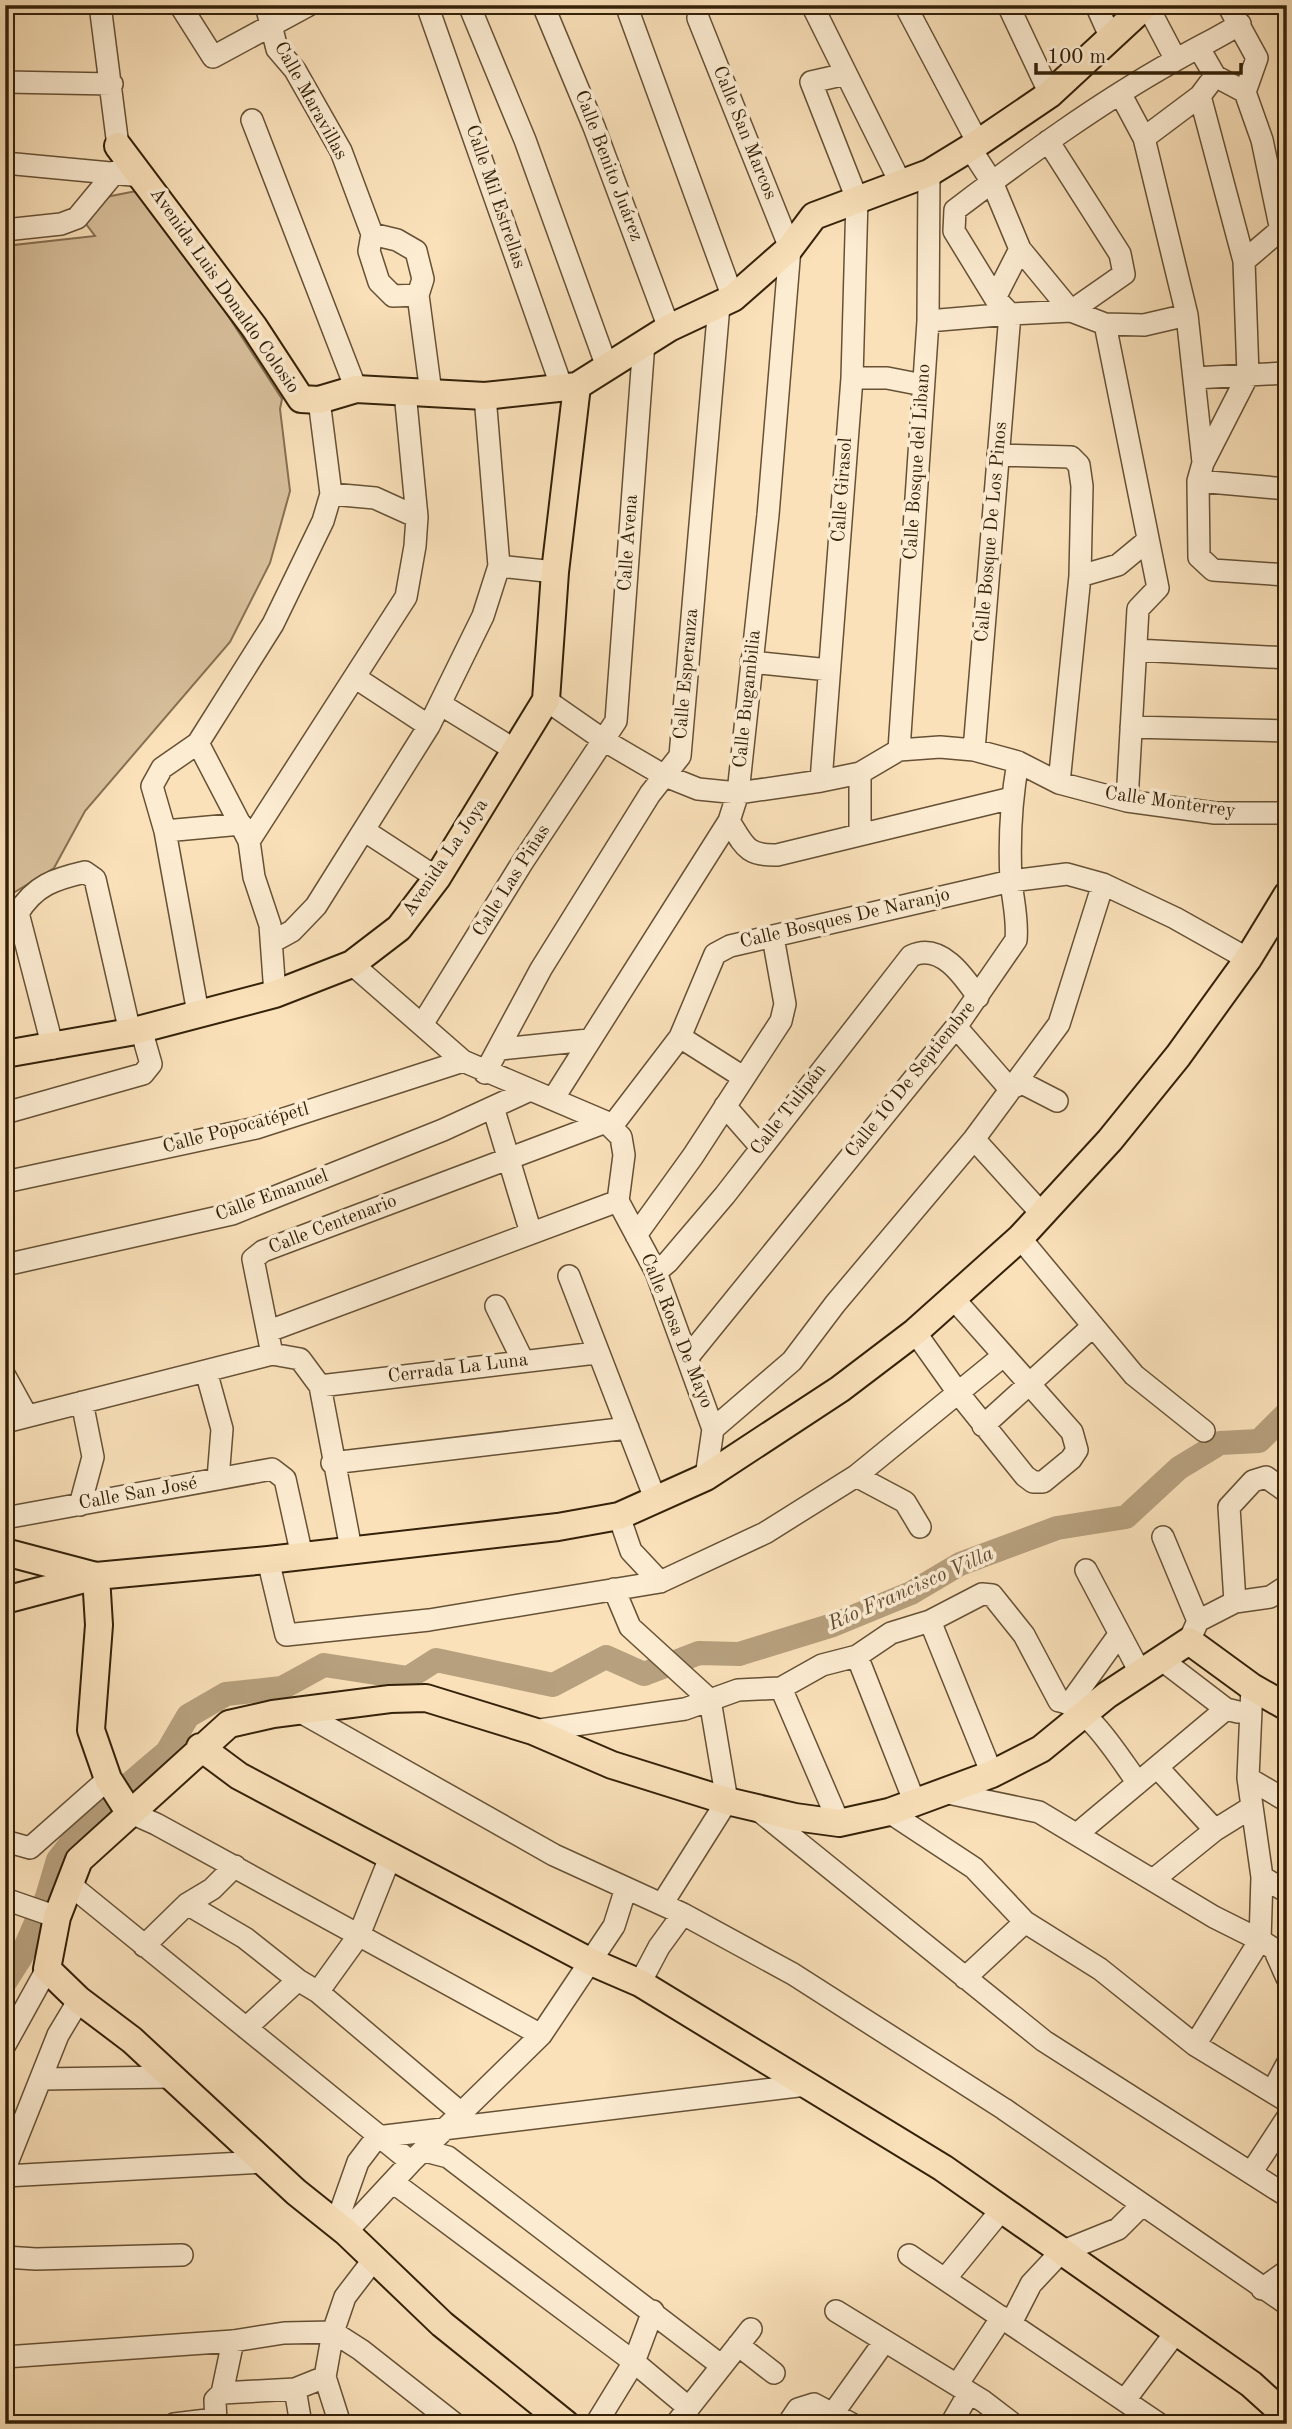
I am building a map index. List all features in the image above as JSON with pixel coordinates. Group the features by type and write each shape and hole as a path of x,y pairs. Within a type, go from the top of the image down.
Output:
{"main road":[{"name":"Avenida Luis Donaldo Colosio","path":"116,159 142,176 254,327 301,398 319,400 356,389 485,396 570,387 607,368 669,328 726,301 790,248 814,216 929,173 974,145 1050,94 1146,5"},
{"name":"Avenida La Joya","path":"5,1054 53,1048 135,1031 275,994 352,964 400,928 437,878 546,700 570,387"},
{"path":"5,1600 96,1576 268,1560 558,1527 619,1516 656,1502 706,1477 840,1389 915,1332 1020,1238 1110,1140 1178,1056 1248,959 1287,895"},
{"path":"5,1552 96,1576"},
{"path":"96,1576 99,1625 92,1730 108,1779 129,1812"},
{"path":"556,2421 442,2324 341,2228 263,2162 132,2040 79,2000 47,1969 57,1917 79,1860 200,1747 229,1724 390,1699 426,1698 533,1731 612,1765 727,1801 839,1823 889,1812 992,1774 1041,1749 1078,1709 1107,1695 1152,1667 1194,1631 1252,1687 1287,1707"},
{"path":"200,1747 239,1776 589,1961 640,1983 806,2085 1003,2208 1061,2252 1251,2384 1280,2415"}],"street":[{"path":"5,230 61,224 77,218 116,159 112,84 100,5"},
{"path":"180,5 213,57 269,14 309,5"},
{"name":"Calle Mil Estrellas","path":"427,5 570,387"},
{"path":"469,5 525,140 607,368"},
{"name":"Calle Benito Juárez","path":"543,5 594,127 669,328"},
{"path":"626,5 726,301"},
{"path":"811,5 901,184"},
{"path":"905,5 992,182 1020,249 1071,311"},
{"path":"1008,5 1050,94"},
{"path":"1096,5 1110,36"},
{"path":"1146,5 1176,60"},
{"path":"1228,5 1257,58 1245,92 1262,140 1278,172 1278,232 1244,261"},
{"name":"Calle Maravillas","path":"269,14 277,49 295,70 341,151 372,234 369,251 379,282 394,296 418,295"},
{"name":"Calle San Marcos","path":"698,18 790,248"},
{"path":"1010,314 995,298 954,231 955,210 1048,141 1176,60 1200,50 1240,24"},
{"path":"1200,50 1214,76 1245,92"},
{"path":"846,74 811,82 857,199"},
{"path":"1143,138 1200,96 1214,76"},
{"path":"5,82 112,84"},
{"path":"1121,95 1143,138 1187,315 1195,378 1201,472 1199,557 1213,570 1287,575"},
{"path":"1200,96 1244,261 1248,375 1201,472"},
{"path":"252,120 356,389"},
{"path":"1048,141 1120,254 1124,274 1071,311"},
{"path":"5,163 116,159"},
{"name":"Calle Bosque del Libano","path":"900,750 928,321 929,173"},
{"name":"Calle Girasol","path":"821,781 852,378 857,199"},
{"path":"245,832 356,678 406,597 415,546 418,295 423,279 416,251 397,240 372,234"},
{"name":"Calle Bugambilia","path":"553,1099 729,821 738,793 790,248"},
{"path":"995,298 1020,249"},
{"name":"Calle Esperanza","path":"485,1073 501,1049 541,968 663,775 680,756 726,301"},
{"path":"928,321 1071,311 1105,324 1144,326 1187,315"},
{"name":"Calle Bosque De Los Pinos","path":"974,750 1010,314"},
{"path":"1105,324 1158,588 1138,610 1127,801"},
{"name":"Calle Avena","path":"605,741 616,721 644,342"},
{"path":"1195,378 1287,373"},
{"path":"852,378 887,378 923,385"},
{"path":"272,942 292,931 316,906 365,831 429,726 483,616 499,566 485,396"},
{"path":"198,1013 165,831 152,786 162,768 198,743 273,624 323,520 331,494 319,400"},
{"path":"998,455 1071,457 1079,465 1082,486 1080,576 1059,783"},
{"path":"1201,472 1284,489"},
{"path":"331,494 375,498 416,517"},
{"path":"1080,576 1118,565 1147,541"},
{"path":"499,566 555,572"},
{"path":"1136,650 1287,658"},
{"path":"751,662 830,670"},
{"path":"356,678 429,726"},
{"path":"546,700 605,741 663,775 698,789 738,793 821,781 860,773 900,750"},
{"path":"440,704 515,750"},
{"path":"1131,727 1287,731"},
{"name":"Calle Las Piñas","path":"423,1023 579,774 605,741"},
{"path":"198,743 245,832 254,877 270,925 275,994"},
{"name":"Calle Monterrey","path":"900,750 940,747 974,750 1018,762 1059,783 1127,801 1215,813 1287,813"},
{"name":"Calle 10 De Septiembre","path":"688,1357 956,1027 1016,940 1018,925 1011,881 1012,798 1018,762"},
{"path":"860,773 860,833"},
{"path":"729,821 747,850 758,855 777,855 1012,798"},
{"path":"165,831 245,832"},
{"path":"365,831 437,878"},
{"path":"5,1113 143,1074 151,1064 135,1031 95,879 85,872 48,881 27,898 18,913 53,1048"},
{"name":"Calle Bosques De Naranjo","path":"609,1124 680,1037 715,954 730,946 1011,881 1067,874 1103,884 1175,918 1248,959"},
{"path":"713,1429 792,1361 835,1304 974,1139 1059,1024 1103,884"},
{"path":"636,1235 726,1106 781,1021 785,1004 773,937"},
{"name":"Calle Tulipán","path":"656,1272 689,1238 911,957 922,951 932,952 960,972 978,997"},
{"path":"269,1331 618,1201 624,1155 621,1138 609,1124 485,1073 463,1061 423,1023 352,964"},
{"path":"956,1027 1010,1088"},
{"path":"680,1037 743,1077"},
{"path":"501,1049 588,1040"},
{"name":"Calle Popocatépetl","path":"5,1182 256,1128 463,1061"},
{"path":"1010,1088 1022,1083 1057,1101"},
{"name":"Calle Emanuel","path":"5,1265 232,1214 528,1091"},
{"path":"726,1106 760,1146"},
{"path":"493,1107 531,1233"},
{"name":"Calle Centenario","path":"272,1354 253,1259 263,1251 609,1124"},
{"path":"974,1139 1042,1214"},
{"name":"Calle Rosa De Mayo","path":"618,1201 656,1272 713,1429 706,1477"},
{"path":"1020,1238 1134,1375 1204,1431"},
{"path":"569,1276 596,1353 656,1502"},
{"path":"915,1332 959,1394 1025,1476 1033,1482 1044,1482 1072,1459 1077,1450 1072,1432 953,1298"},
{"path":"496,1306 523,1361"},
{"path":"984,1426 1093,1326"},
{"name":"Cerrada La Luna","path":"320,1386 596,1353"},
{"path":"5,1422 272,1354 300,1359 320,1386 332,1463 351,1549"},
{"path":"268,1560 286,1635 429,1620 660,1582 765,1533 856,1476 1003,1356"},
{"path":"206,1371 222,1429 218,1479"},
{"path":"5,1376 27,1416"},
{"path":"80,1505 93,1457 82,1402"},
{"path":"332,1463 628,1428"},
{"name":"Calle San José","path":"5,1518 272,1469 285,1479 302,1556"},
{"path":"856,1476 905,1502 920,1527"},
{"path":"1235,1602 1229,1507 1253,1481 1266,1477 1287,1492"},
{"path":"619,1516 631,1551 660,1582"},
{"path":"1163,1537 1194,1631 1235,1602 1281,1596"},
{"path":"1086,1570 1118,1636 1152,1667 1226,1709 1250,1716"},
{"path":"614,1590 630,1627 710,1700 727,1801 662,1904"},
{"path":"533,1731 685,1709 738,1690 780,1688 822,1665 857,1656 891,1633 930,1620 982,1594 992,1595 1024,1635 1051,1691 1059,1701 1078,1709 1138,1783"},
{"path":"930,1620 992,1774"},
{"path":"1078,1709 1118,1636"},
{"path":"857,1656 915,1802"},
{"path":"1195,2045 1260,1940 1262,1877 1248,1778 1252,1687"},
{"path":"780,1688 839,1823"},
{"path":"1077,1834 1226,1709"},
{"path":"299,1712 554,1855 682,1913 793,1974 1004,2109 1287,2304"},
{"path":"1157,1767 1215,1830"},
{"path":"1248,1778 1287,1801"},
{"path":"5,1841 30,1848 108,1779"},
{"path":"943,1791 1039,1812 1214,1917 1260,1940 1273,1949 1287,1978"},
{"path":"1153,1880 1215,1830 1252,1807"},
{"path":"755,1808 1044,2041 1287,2196"},
{"path":"129,1812 235,1866 541,2035"},
{"path":"889,1812 974,1868 1025,1922 1100,1969 1195,2045 1279,2096 1287,2064"},
{"path":"318,1992 359,1935 391,1855"},
{"path":"144,1946 187,1904 212,1889 235,1866"},
{"path":"1262,1877 1287,1892"},
{"path":"68,1883 377,2137 418,2157 448,2157 722,2366"},
{"path":"341,2228 394,2183 541,2035 614,1926 626,1888"},
{"path":"5,1899 57,1917"},
{"path":"187,1904 245,1938 298,1980 318,1992 461,2113"},
{"path":"640,1983 659,1947 682,1913"},
{"path":"965,1978 1025,1922"},
{"path":"5,2045 47,1969"},
{"path":"247,2028 298,1980"},
{"path":"8,2154 43,2079 58,2035 79,2000"},
{"path":"43,2079 169,2077"},
{"path":"341,2228 358,2162 377,2137 806,2085"},
{"path":"1251,2173 1287,2118"},
{"path":"5,2176 263,2162"},
{"path":"394,2183 634,2362 682,2416 751,2329"},
{"path":"951,2424 963,2389 1031,2284 1061,2252 1118,2229 1142,2206"},
{"path":"945,2279 1003,2208"},
{"path":"5,2257 36,2259 182,2255"},
{"path":"909,2255 1159,2424"},
{"path":"343,2419 325,2377 333,2332 345,2297 374,2259"},
{"path":"1262,2289 1287,2271"},
{"path":"596,2424 634,2362 653,2311"},
{"path":"836,2311 963,2389 1013,2424"},
{"path":"5,2357 233,2341 284,2333 333,2332 361,2350 455,2424"},
{"path":"1125,2400 1176,2332"},
{"path":"174,2424 215,2421 215,2400 222,2393 233,2341"},
{"path":"834,2412 884,2342"},
{"path":"738,2346 774,2373"},
{"path":"222,2393 295,2389 325,2377"},
{"path":"295,2389 301,2424"},
{"path":"788,2424 798,2409 814,2404 834,2412 852,2424"}],"shaded area":[{"path":"146,189 282,399 280,409 290,491 270,563 230,642 85,811 54,868 10,895 5,894 5,246 95,236 86,224 101,198"}],"waterway":[{"name":"Río Francisco Villa","path":"5,1982 21,1957 47,1897 58,1860 94,1814 167,1752 188,1716 226,1694 282,1688 324,1665 408,1678 436,1660 553,1685 606,1657 644,1674 699,1653 739,1654 833,1625 911,1593 960,1564 1057,1528 1126,1517 1179,1468 1220,1443 1259,1441 1287,1413"}]}
